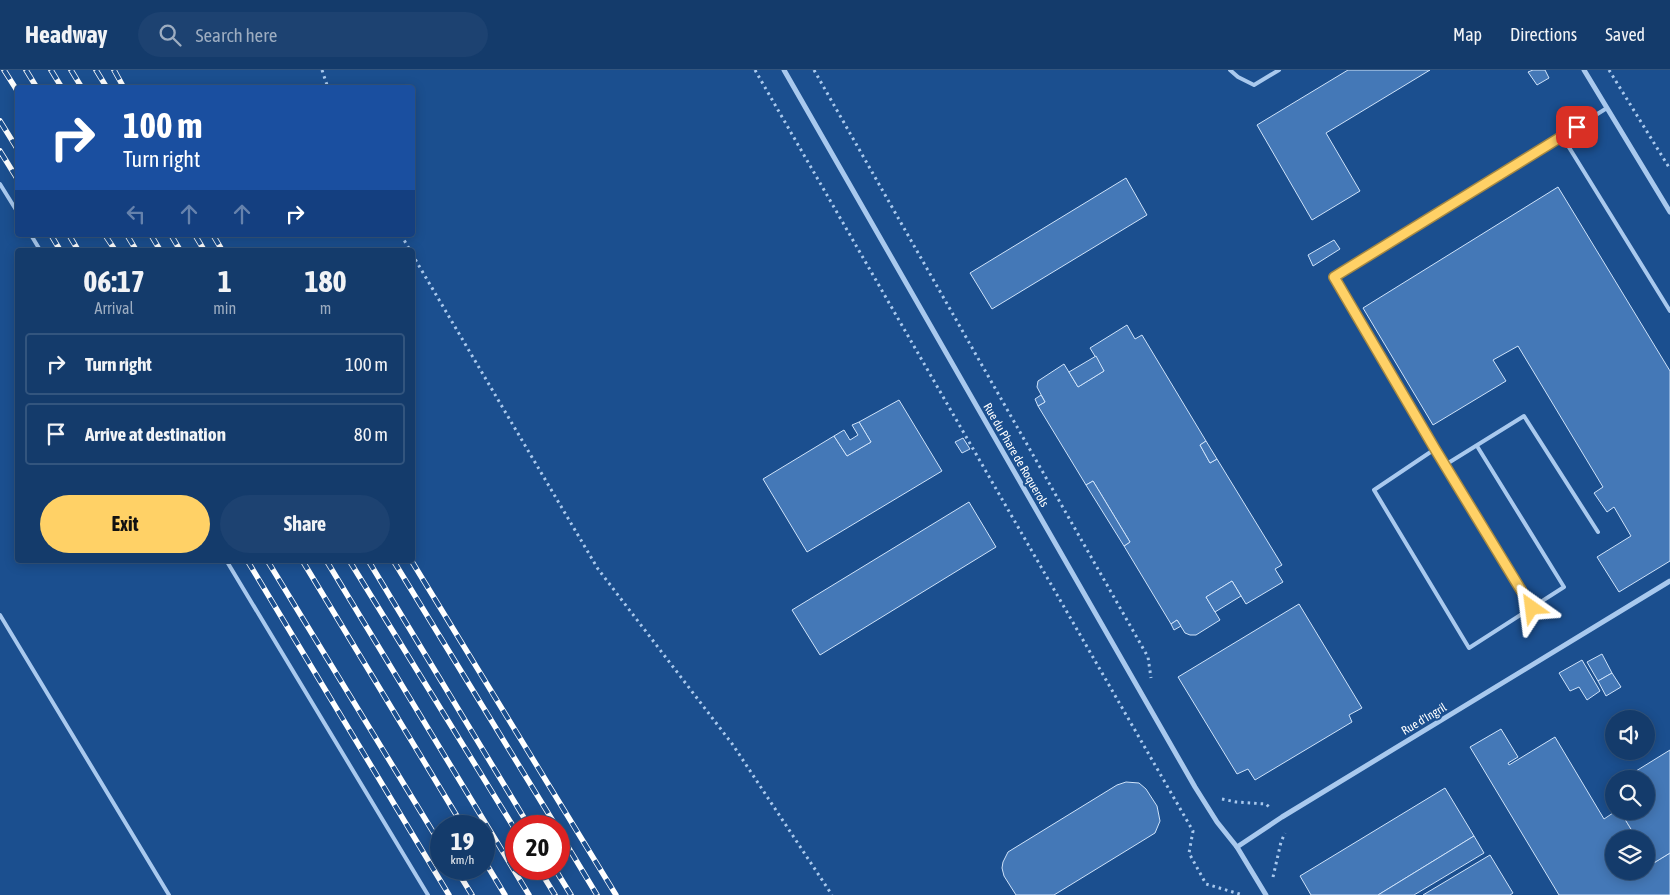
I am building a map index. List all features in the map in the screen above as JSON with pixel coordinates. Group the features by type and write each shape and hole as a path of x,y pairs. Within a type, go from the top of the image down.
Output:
{"street":[{"name":"Rue du Phare de Roquerols","path":"784,70 1195,787 1217,822 1237,847"},
{"path":"1584,70 1670,212"},
{"name":"Rue d'Ingril","path":"1237,847 1277,820 1670,581"},
{"path":"1237,847 1266,895"}],"lane":[{"path":"1230,70 1238,77 1254,85 1279,70"},
{"path":"1532,608 1435,449 1334,277 1607,108"},
{"path":"1562,136 1670,311"},
{"path":"0,184 15,208"},
{"path":"32,237 39,248"},
{"path":"1445,465 1524,416 1598,532"},
{"path":"1435,449 1374,490 1469,648 1564,587 1478,446"},
{"path":"228,563 428,895"},
{"path":"0,615 169,895"}],"path":[{"path":"322,70 327,85"},
{"path":"755,70 1193,831 1189,853 1206,884 1243,895"},
{"path":"814,70 1148,657 1152,682"},
{"path":"1610,70 1670,169"},
{"path":"402,237 409,248"},
{"path":"415,259 598,569 733,746 832,895"},
{"path":"1221,799 1266,804 1277,820 1286,834 1281,842 1273,877 1276,883"}],"building":[{"path":"1348,70 1430,70 1326,133 1360,191 1312,220 1257,125"},
{"path":"1545,70 1549,78 1537,85 1528,72"},
{"path":"1126,178 1147,215 992,309 970,273"},
{"path":"1558,187 1670,371 1670,561 1619,592 1597,557 1631,536 1614,507 1607,512 1594,493 1603,487 1518,346 1493,360 1506,381 1433,425 1363,308"},
{"path":"1334,240 1340,249 1313,266 1308,255"},
{"path":"1127,325 1135,339 1142,335 1206,441 1200,445 1210,463 1217,459 1282,565 1275,569 1283,582 1246,604 1232,581 1206,597 1220,620 1196,635 1185,633 1177,620 1171,624 1124,546 1130,542 1093,481 1086,485 1038,406 1045,402 1037,387 1038,381 1064,364 1078,387 1104,371 1090,348"},
{"path":"1096,356 1104,371 1078,387 1069,372"},
{"path":"1041,395 1045,402 1038,406 1035,399"},
{"path":"899,400 942,471 807,552 763,479 834,436 847,456 871,442 859,422"},
{"path":"859,422 871,442 847,456 834,436 844,430 850,440 858,435 852,425"},
{"path":"963,438 970,449 962,453 955,442"},
{"path":"1206,441 1217,459 1210,463 1200,445"},
{"path":"1093,481 1130,542 1124,546 1086,485"},
{"path":"969,502 996,547 820,655 792,610"},
{"path":"1232,581 1241,596 1215,612 1206,597"},
{"path":"1299,604 1362,708 1349,715 1352,722 1255,780 1248,769 1237,774 1178,677"},
{"path":"1177,620 1181,626 1174,630 1171,624"},
{"path":"1602,654 1612,673 1598,681 1587,662"},
{"path":"1582,660 1600,691 1587,700 1579,687 1570,691 1559,673"},
{"path":"1612,673 1621,687 1606,696 1598,681"},
{"path":"1501,729 1518,757 1508,763 1509,765 1555,737 1604,819 1625,820 1632,830 1605,830 1605,880 1655,880 1655,862 1670,853 1670,895 1559,895 1470,747"},
{"path":"1670,750 1670,853 1655,862 1655,830 1632,830 1625,820 1655,820 1655,770 1638,770"},
{"path":"1126,782 1139,783 1146,789 1157,806 1160,821 1155,833 1054,895 1016,895 1004,876 1002,868 1008,852 1117,785"},
{"path":"1445,788 1474,836 1378,895 1311,895 1300,876"},
{"path":"1474,836 1484,853 1414,895 1378,895"},
{"path":"1490,855 1513,893 1510,895 1423,895"}],"railway":[{"path":"4,70 15,87"},
{"path":"26,70 35,85"},
{"path":"51,70 60,85"},
{"path":"71,70 80,85"},
{"path":"96,70 105,85"},
{"path":"114,70 122,85"},
{"path":"0,121 15,145"},
{"path":"0,151 15,175"},
{"path":"52,237 59,248"},
{"path":"70,237 77,248"},
{"path":"106,237 114,248"},
{"path":"128,237 135,248"},
{"path":"152,237 159,248"},
{"path":"172,237 179,248"},
{"path":"196,237 203,248"},
{"path":"214,237 221,248"},
{"path":"249,563 449,895"},
{"path":"269,563 430,827"},
{"path":"304,563 456,815"},
{"path":"328,563 529,895"},
{"path":"351,563 506,815"},
{"path":"370,563 522,815"},
{"path":"395,563 549,815"},
{"path":"413,563 616,895"},
{"path":"570,850 597,895"},
{"path":"495,878 505,895"},
{"path":"463,880 472,895"},
{"path":"546,880 555,895"},
{"path":"562,880 571,895"}],"route":[{"path":"1532,608 1435,449 1334,277 1577,127"}]}
